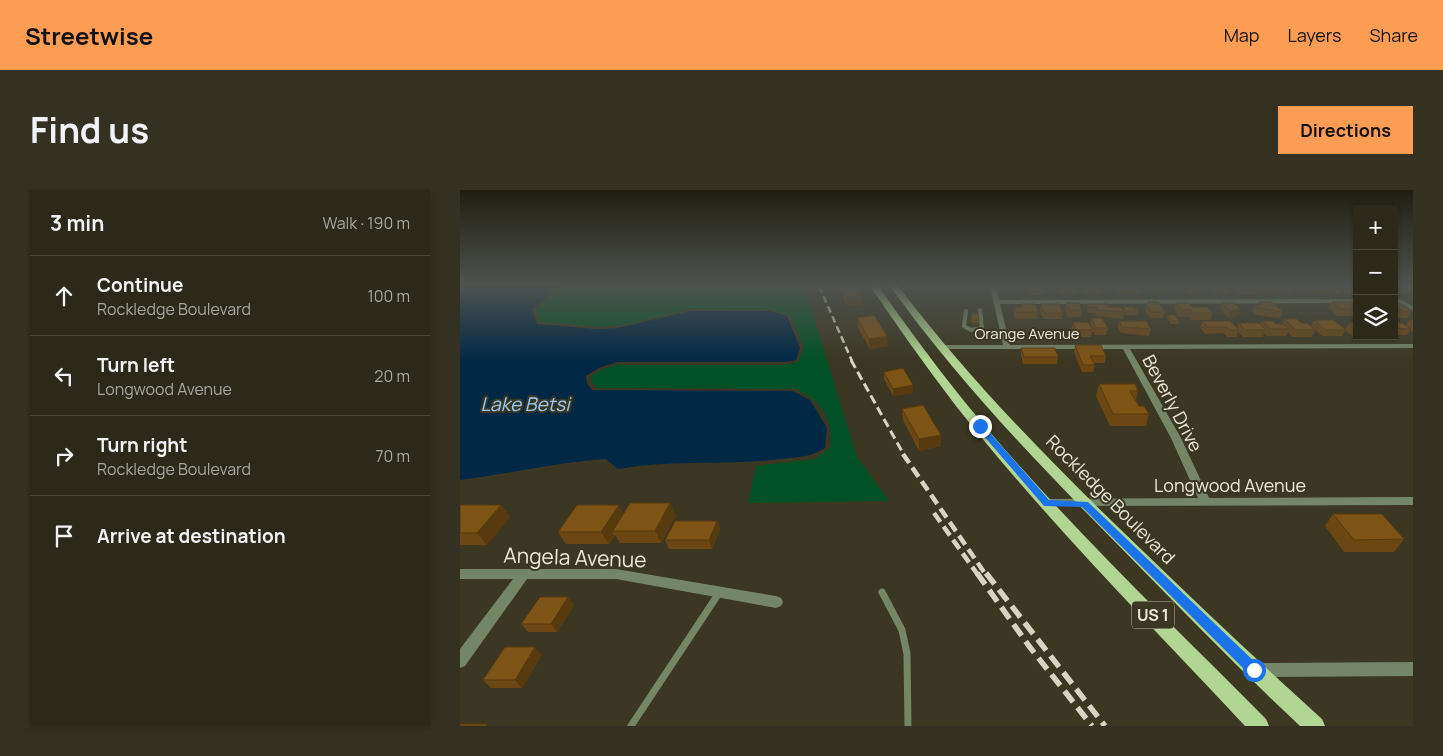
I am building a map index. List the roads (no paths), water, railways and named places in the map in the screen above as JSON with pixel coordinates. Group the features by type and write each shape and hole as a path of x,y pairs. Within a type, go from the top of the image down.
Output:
{"main road":[{"name":"US 1","path":"891,311 916,348 1047,504 1259,726"},
{"name":"Rockledge Boulevard","path":"913,311 941,347 996,411 1085,504 1254,670 1314,726"},
{"path":"907,334 930,345 941,347"},
{"path":"916,348 938,355 956,365"}],"street":[{"path":"999,311 1007,347"},
{"name":"Beverly Drive","path":"1125,346 1176,438 1205,502"},
{"name":"Orange Avenue","path":"941,347 1413,346"},
{"name":"Longwood Avenue","path":"1047,504 1413,501"},
{"name":"Angela Avenue","path":"460,574 616,574 776,602"},
{"path":"460,660 524,574"},
{"path":"1254,670 1413,669"}],"lane":[{"path":"966,311 963,323 971,330 982,328 980,311"},
{"path":"631,726 720,592"},
{"path":"882,592 902,630 907,654 908,726"}],"water":[{"name":"Lake Betsi","path":"460,311 532,311 537,324 596,329 617,328 690,311 771,311 787,316 800,348 796,360 785,362 618,362 601,367 586,376 587,383 592,390 793,391 810,400 827,428 825,448 799,457 761,461 659,464 618,469 606,459 551,465 460,480"}],"railway":[{"path":"830,311 852,361"},
{"path":"851,360 904,455"},
{"path":"903,454 986,575"},
{"path":"934,513 978,575"},
{"path":"977,573 1029,646 1092,726"},
{"path":"986,573 1105,726"}]}
